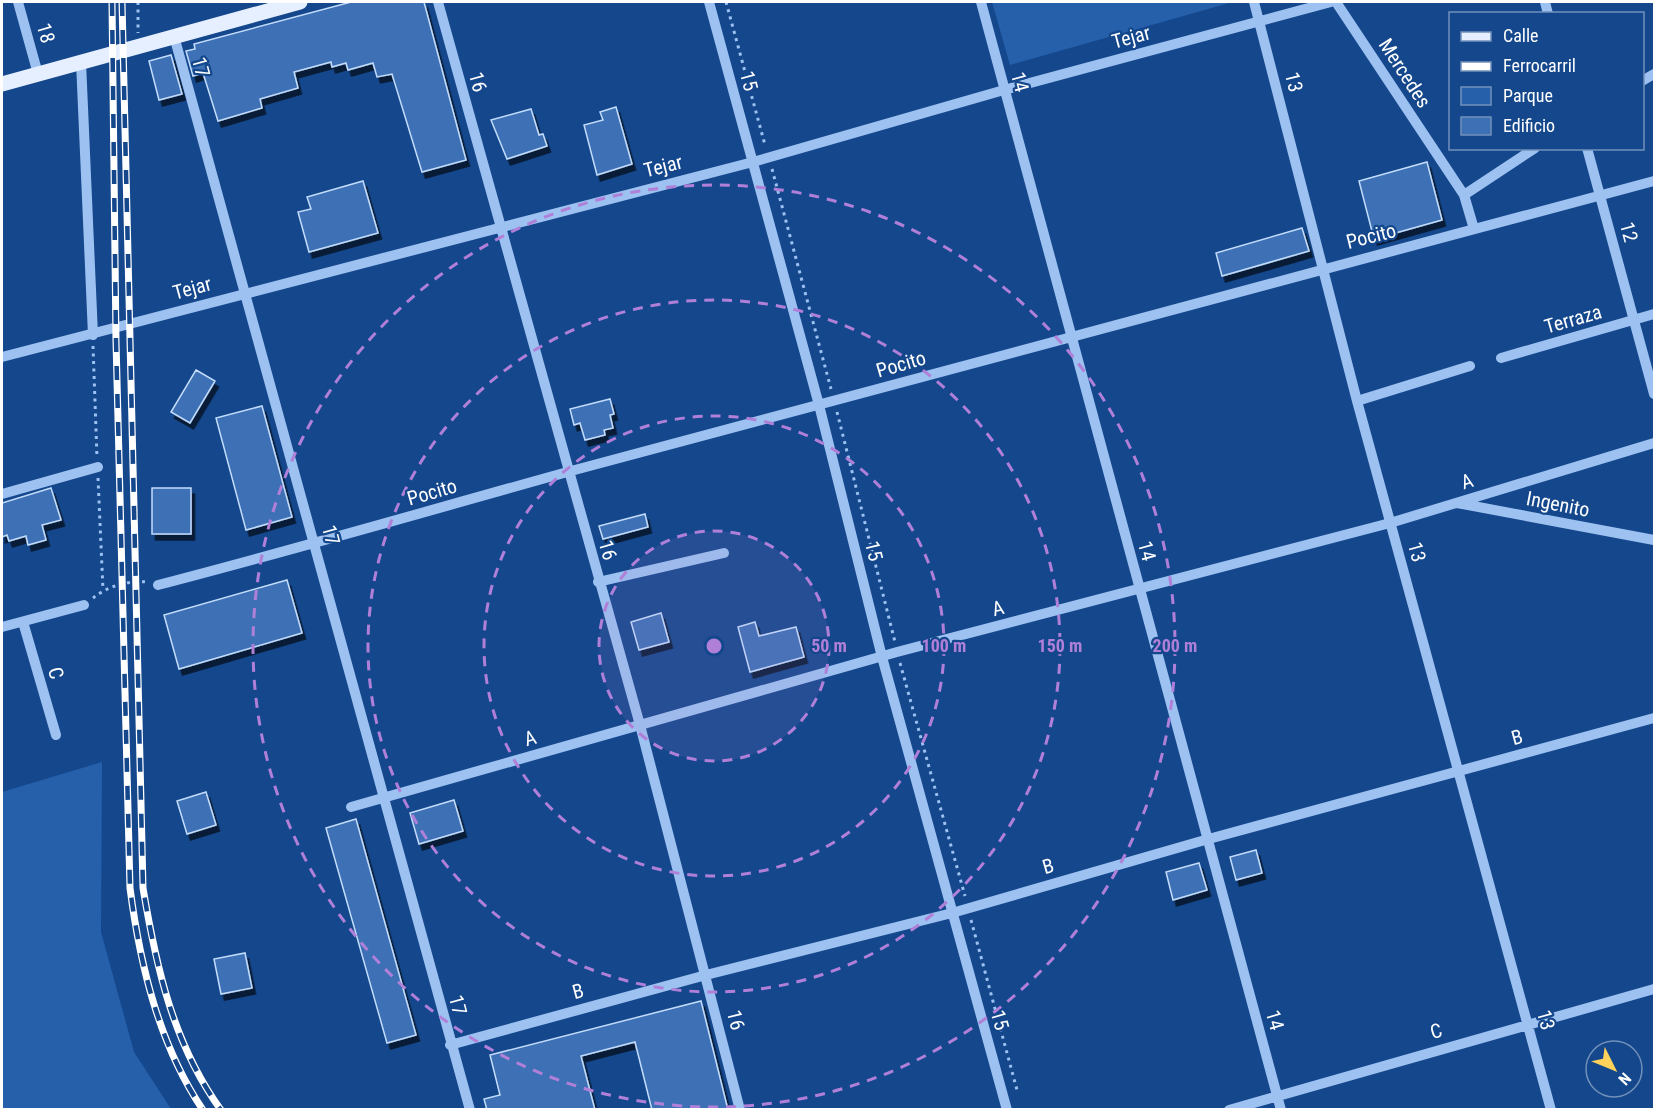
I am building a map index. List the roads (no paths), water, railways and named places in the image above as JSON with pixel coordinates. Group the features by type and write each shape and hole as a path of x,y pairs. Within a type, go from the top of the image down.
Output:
{"main road":[{"path":"2,84 300,2"}],"street":[{"name":"18","path":"18,2 38,74"},
{"name":"16","path":"438,2 567,472 640,725 740,1110"},
{"name":"15","path":"709,2 819,405 882,657 1007,1110"},
{"name":"14","path":"981,2 1069,336 1281,1110"},
{"name":"13","path":"1254,2 1357,401 1551,1110"},
{"name":"Tejar","path":"2,357 93,335 244,292 753,162 1004,90 1331,2"},
{"name":"Mercedes","path":"1336,2 1464,195 1474,229"},
{"name":"17","path":"174,36 315,544 450,1045 470,1110"},
{"path":"81,62 93,335"},
{"path":"1464,195 1532,150"},
{"name":"12","path":"1588,150 1654,394"},
{"name":"Pocito","path":"158,585 1323,267 1654,181"},
{"name":"Terraza","path":"1501,358 1654,314"},
{"path":"1357,401 1470,366"},
{"name":"A","path":"351,807 383,800 897,652 1390,523 1654,443"},
{"path":"2,494 98,467"},
{"name":"Ingenito","path":"1455,503 1654,540"},
{"path":"598,582 724,553"},
{"path":"2,627 84,605"},
{"name":"C","path":"22,622 56,735"},
{"name":"B","path":"450,1045 706,975 951,913 1206,840 1654,718"},
{"name":"C","path":"1229,1110 1654,989"}],"railway":[{"path":"112,2 116,341 130,888 139,946 154,1004 174,1059 203,1110"},
{"path":"122,2 143,888 154,946 169,1004 190,1058 204,1085 221,1110"}]}
